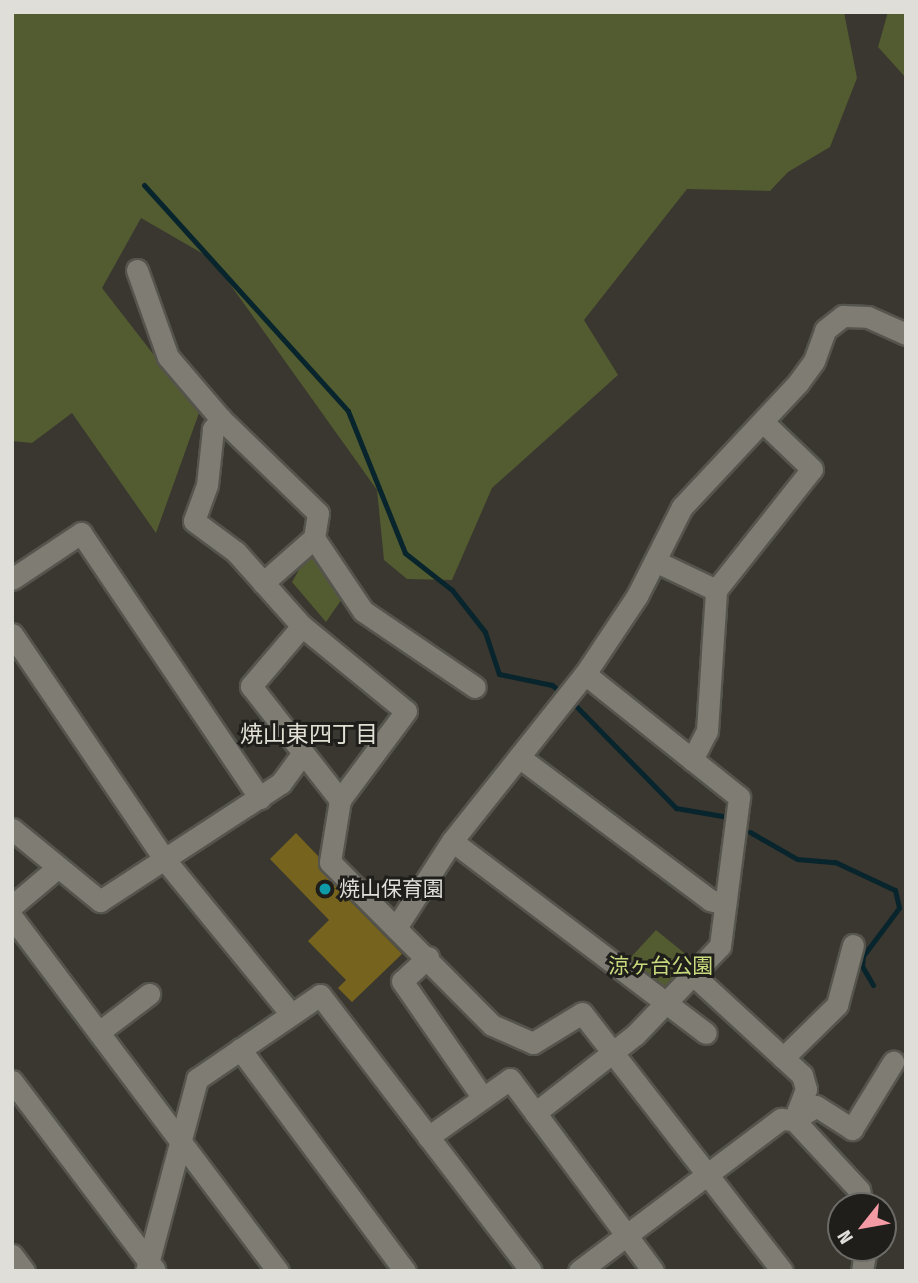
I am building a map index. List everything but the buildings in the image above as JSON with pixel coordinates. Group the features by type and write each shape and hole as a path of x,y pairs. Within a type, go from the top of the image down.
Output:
{"street":[{"path":"137,270 168,357 221,419 318,513 314,538 264,583"},
{"path":"397,926 452,841 575,687 655,561 682,507 762,422 814,361 825,330 843,316 868,317 906,334"},
{"path":"221,419 213,429 207,485 194,521 236,552 302,626 406,711 340,800 330,862 428,957 492,1025 533,1043 582,1013 709,1173 782,1271"},
{"path":"692,760 707,731 716,590 812,469 762,422"},
{"path":"12,579 81,533 260,798"},
{"path":"314,538 363,611 475,687"},
{"path":"655,561 716,590"},
{"path":"302,626 251,686 340,800"},
{"path":"12,634 165,860 291,1014"},
{"path":"534,1113 614,1053 663,1000 720,946 739,797 692,760 575,687"},
{"path":"12,829 100,901 281,783 302,754"},
{"path":"519,757 710,900 725,904"},
{"path":"452,841 706,1033"},
{"path":"12,906 57,868"},
{"path":"12,917 278,1271"},
{"path":"783,1058 837,1005 853,945"},
{"path":"428,957 402,981 483,1098"},
{"path":"691,973 802,1075 806,1089 794,1120"},
{"path":"99,1032 149,994"},
{"path":"150,1268 197,1079 320,995 531,1271"},
{"path":"240,1049 405,1271"},
{"path":"579,1271 781,1119 794,1120 816,1106 852,1129 892,1062"},
{"path":"428,1137 510,1079 653,1271"},
{"path":"12,1081 150,1268"},
{"path":"794,1120 859,1192"},
{"path":"12,1255 24,1271"}],"green space":[{"path":"12,12 844,12 857,78 830,147 788,172 770,191 687,189 584,320 618,375 492,488 452,580 407,579 384,560 377,490 212,259 141,218 102,288 199,413 156,533 72,413 32,443 12,441"},
{"path":"888,12 906,12 906,78 878,47"},
{"path":"312,547 346,593 326,622 292,582"},
{"name":"涼ヶ台公園","path":"656,930 699,965 663,1000 621,968"}],"waterway":[{"path":"144,185 348,411 405,553 452,590 485,632 499,674 552,685 562,693"},
{"path":"569,699 676,808 722,816"},
{"path":"750,832 797,859 835,862 895,890 899,908 863,956 862,966 873,985"}],"place":[{"name":"焼山保育園","path":"325,889"}],"district":[{"name":"焼山東四丁目","path":"309,734"}]}
